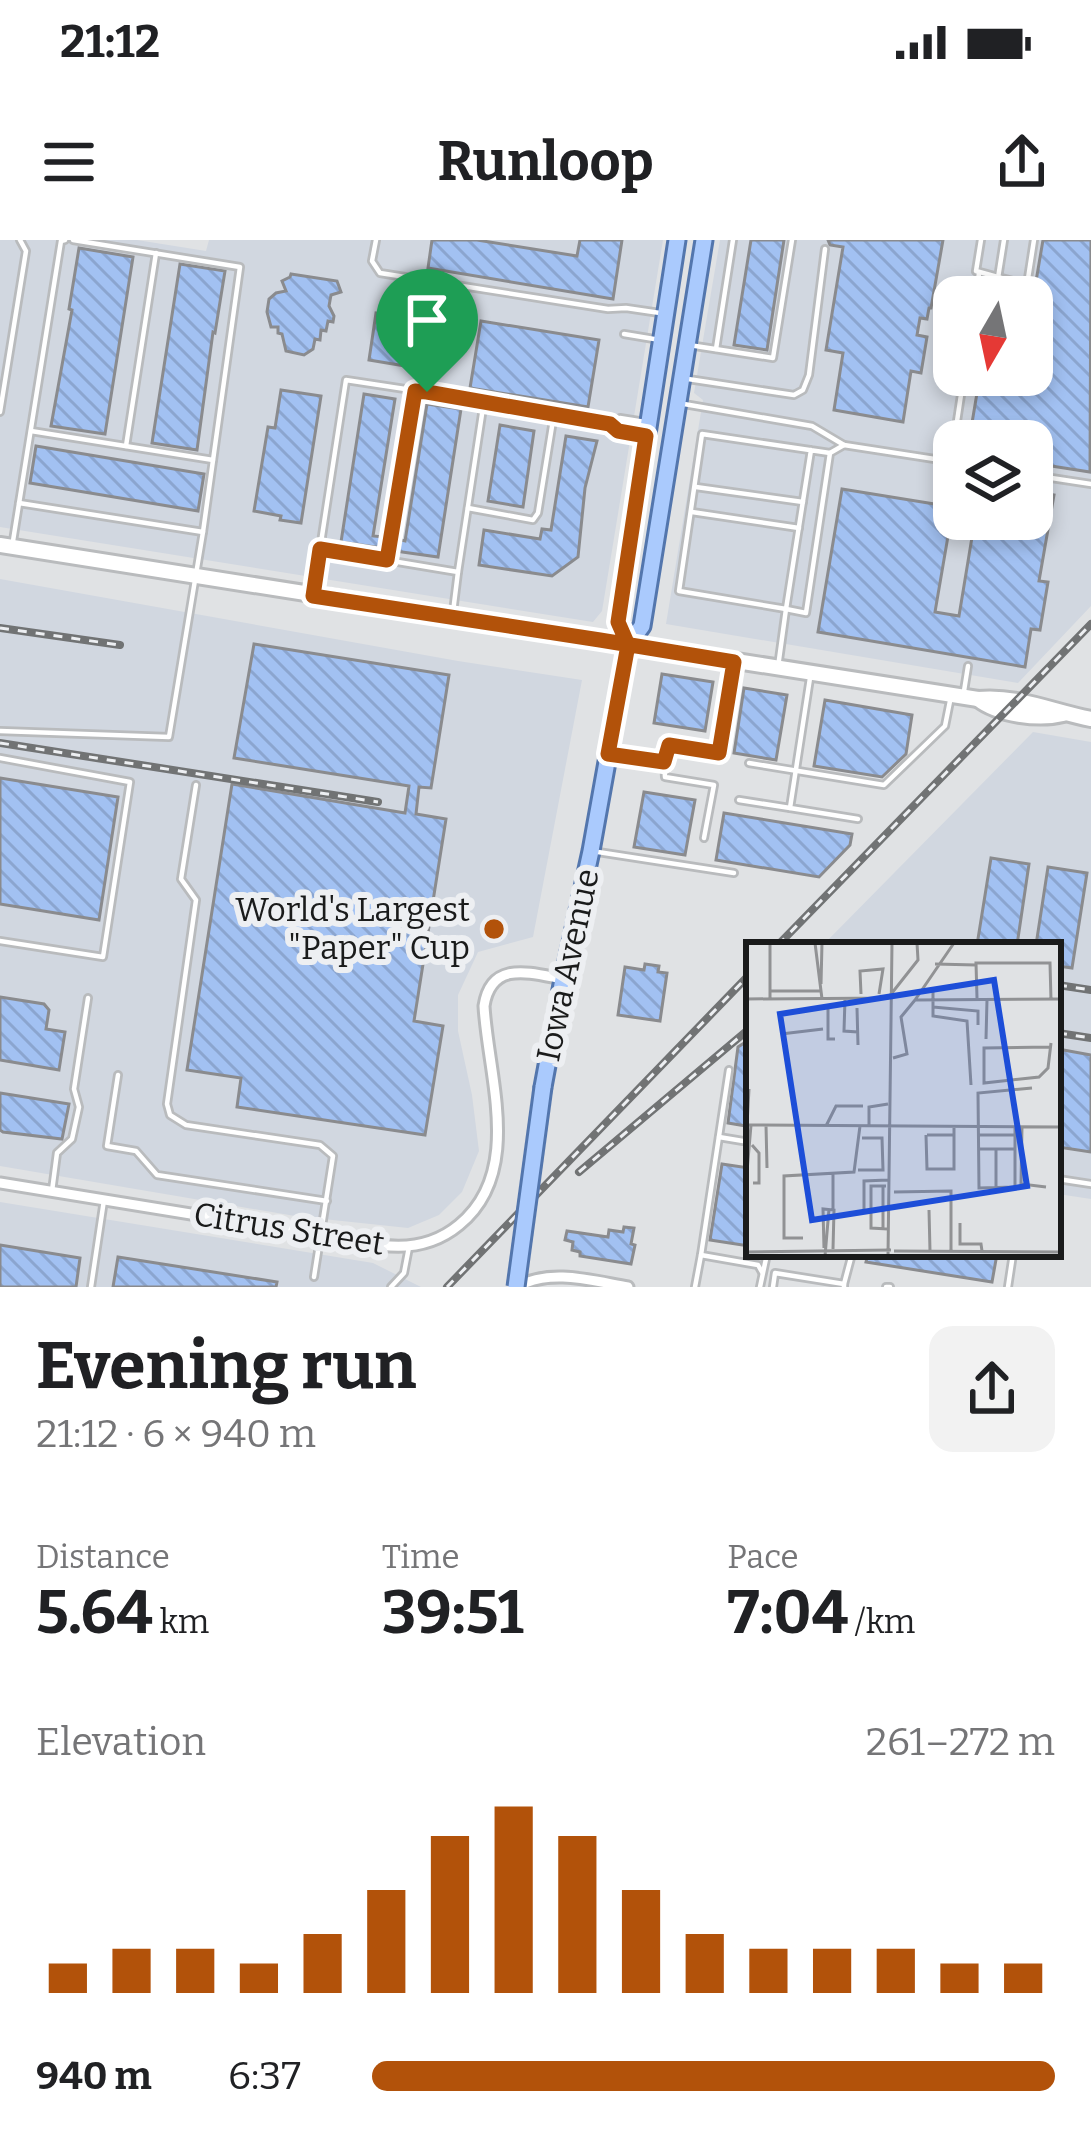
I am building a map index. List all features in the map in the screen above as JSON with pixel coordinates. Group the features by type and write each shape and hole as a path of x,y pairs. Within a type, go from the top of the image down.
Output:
{"main road":[{"name":"Iowa Avenue","path":"628,645 618,622 677,240"},
{"name":"Iowa Avenue","path":"516,1287 563,980 628,645 642,626 704,240"}],"street":[{"path":"6,546 734,662 1032,704 1091,719"},
{"name":"Citrus Street","path":"0,1183 381,1245 410,1247 444,1235 482,1201 493,1177 498,1143 484,1006 490,985 518,972 563,980"},
{"path":"516,1287 557,1276 628,1287"}],"lane":[{"path":"0,412 26,251 20,240"},
{"path":"376,240 373,261 380,272 665,314"},
{"path":"716,350 733,240"},
{"path":"688,345 773,358 792,240"},
{"path":"981,240 976,271 992,276"},
{"path":"998,276 1004,240"},
{"path":"1028,276 1034,240"},
{"path":"0,731 169,737 240,267 62,241 18,503 6,546"},
{"path":"682,378 794,395 803,390 825,248"},
{"path":"126,446 156,253"},
{"path":"979,276 980,272"},
{"path":"624,334 661,340"},
{"path":"313,596 346,380 610,424 618,431 647,429"},
{"path":"387,560 415,391"},
{"path":"453,617 484,401"},
{"path":"679,403 812,426 844,445 933,459"},
{"path":"468,508 533,520 554,414"},
{"path":"610,424 620,418 647,429"},
{"path":"31,431 213,460"},
{"path":"830,453 806,613 679,591 702,434 830,453 844,445"},
{"path":"778,667 811,450"},
{"path":"1053,478 1091,484"},
{"path":"694,487 803,502"},
{"path":"18,503 203,532"},
{"path":"690,512 799,527"},
{"path":"320,549 458,572"},
{"path":"704,838 714,785 665,777 664,762 669,745 719,753 734,662"},
{"path":"749,764 884,784 945,726 964,697 968,667"},
{"path":"790,808 811,672"},
{"path":"608,754 664,762"},
{"path":"0,758 130,782 103,957 0,941"},
{"path":"196,785 182,879 196,900 167,1104 170,1115 186,1125 320,1144 333,1156 314,1277"},
{"path":"739,800 858,819"},
{"path":"591,851 734,873"},
{"path":"52,1192 57,1154 72,1138 79,1107 74,1089 88,998"},
{"path":"695,1287 729,1070"},
{"path":"118,1075 107,1146 136,1151 157,1175 327,1201"},
{"path":"718,1137 746,1142"},
{"path":"1061,1179 1091,1184"},
{"path":"91,1287 104,1200"},
{"path":"391,1287 404,1273 410,1247"},
{"path":"701,1256 758,1264 762,1272"},
{"path":"760,1287 766,1257"},
{"path":"1008,1287 1012,1257"},
{"path":"772,1287 775,1273 844,1286"}],"shaded area":[{"path":"0,240 137,240 206,251 209,240 663,240 602,611 593,622 0,527"},
{"path":"720,240 1091,240 1091,606 1018,683 666,624 703,400 694,393"},
{"path":"0,579 582,680 533,937 478,952 458,995 458,1031 479,1151 462,1192 439,1215 408,1228 295,1216 0,1166"},
{"path":"1033,732 1091,742 1091,1199 1061,1194 1061,942 826,942"},
{"path":"0,1202 373,1263 421,1287 0,1287"}],"building":[{"path":"432,240 477,240 577,256 580,240 622,240 613,299 428,268"},
{"path":"751,240 784,240 767,350 734,345"},
{"path":"828,240 943,240 931,308 927,319 920,318 917,335 927,337 921,373 911,371 903,422 834,410 843,353 826,350 843,247 830,245"},
{"path":"1043,240 1091,240 1090,472 1053,466 1053,420 972,420 976,396 1053,396 1053,276 1037,276"},
{"path":"79,248 133,257 105,434 51,426"},
{"path":"180,264 225,271 197,450 152,443"},
{"path":"291,274 337,281 341,292 331,295 333,322 328,321 320,340 315,339 313,349 304,355 286,351 282,334 278,327 271,327 267,312 269,299 286,291 282,281"},
{"path":"376,313 419,320 411,367 369,360"},
{"path":"481,321 599,340 588,407 470,388"},
{"path":"281,390 321,396 301,523 254,511 268,427 275,428"},
{"path":"364,394 395,399 373,536 384,537 382,548 341,542"},
{"path":"427,404 461,409 438,557 395,551 397,539 405,541"},
{"path":"500,425 534,431 523,507 488,501"},
{"path":"566,436 597,441 585,488 578,557 552,576 479,565 484,530 540,539 542,529 551,530"},
{"path":"36,446 204,474 198,511 30,483"},
{"path":"842,489 933,504 933,540 947,540 935,612 959,616 972,540 1046,540 1039,581 1048,582 1040,630 1031,629 1025,667 818,632"},
{"path":"254,644 449,675 431,788 419,787 416,814 446,819 414,1021 443,1026 425,1135 237,1107 241,1078 187,1070 232,784 405,813 409,786 234,758"},
{"path":"662,674 713,682 705,731 654,723"},
{"path":"744,688 787,695 776,760 734,753"},
{"path":"825,700 912,715 906,754 882,777 814,766"},
{"path":"0,778 118,797 99,920 0,904"},
{"path":"644,792 695,800 685,855 634,847"},
{"path":"724,813 852,834 850,845 819,877 716,860"},
{"path":"991,858 1029,864 1017,942 977,942"},
{"path":"1048,867 1087,873 1072,968 1061,966 1061,942 1036,942"},
{"path":"645,964 667,973 660,1021 618,1015 625,967 644,970"},
{"path":"0,997 44,1004 49,1010 46,1029 65,1032 59,1070 0,1060"},
{"path":"746,1042 746,1126 728,1123 738,1047"},
{"path":"1061,1050 1091,1055 1091,1152 1061,1147"},
{"path":"0,1093 69,1104 62,1139 0,1130"},
{"path":"722,1164 746,1168 746,1246 710,1240"},
{"path":"624,1227 634,1228 631,1264 580,1256 572,1250 573,1242 565,1240 567,1231 608,1237 609,1230 623,1232"},
{"path":"0,1245 80,1258 76,1287 0,1287"},
{"path":"118,1257 277,1282 276,1287 113,1287"},
{"path":"867,1257 996,1257 992,1282 866,1262"}],"railway":[{"path":"781,942 1091,624"},
{"path":"0,628 120,645"},
{"path":"0,743 378,802"},
{"path":"447,1287 746,978"},
{"path":"1061,985 1091,990"},
{"path":"579,1172 746,1032"},
{"path":"1061,1033 1091,1038"}],"place":[{"name":"World's Largest \"Paper\" Cup","path":"494,929"}],"route":[{"path":"427,392 415,391 387,560 320,549 313,596 600,640 628,645 734,662 719,753 669,745 664,762 608,754 628,645 618,622 646,436 618,431 610,424 427,392"}]}
